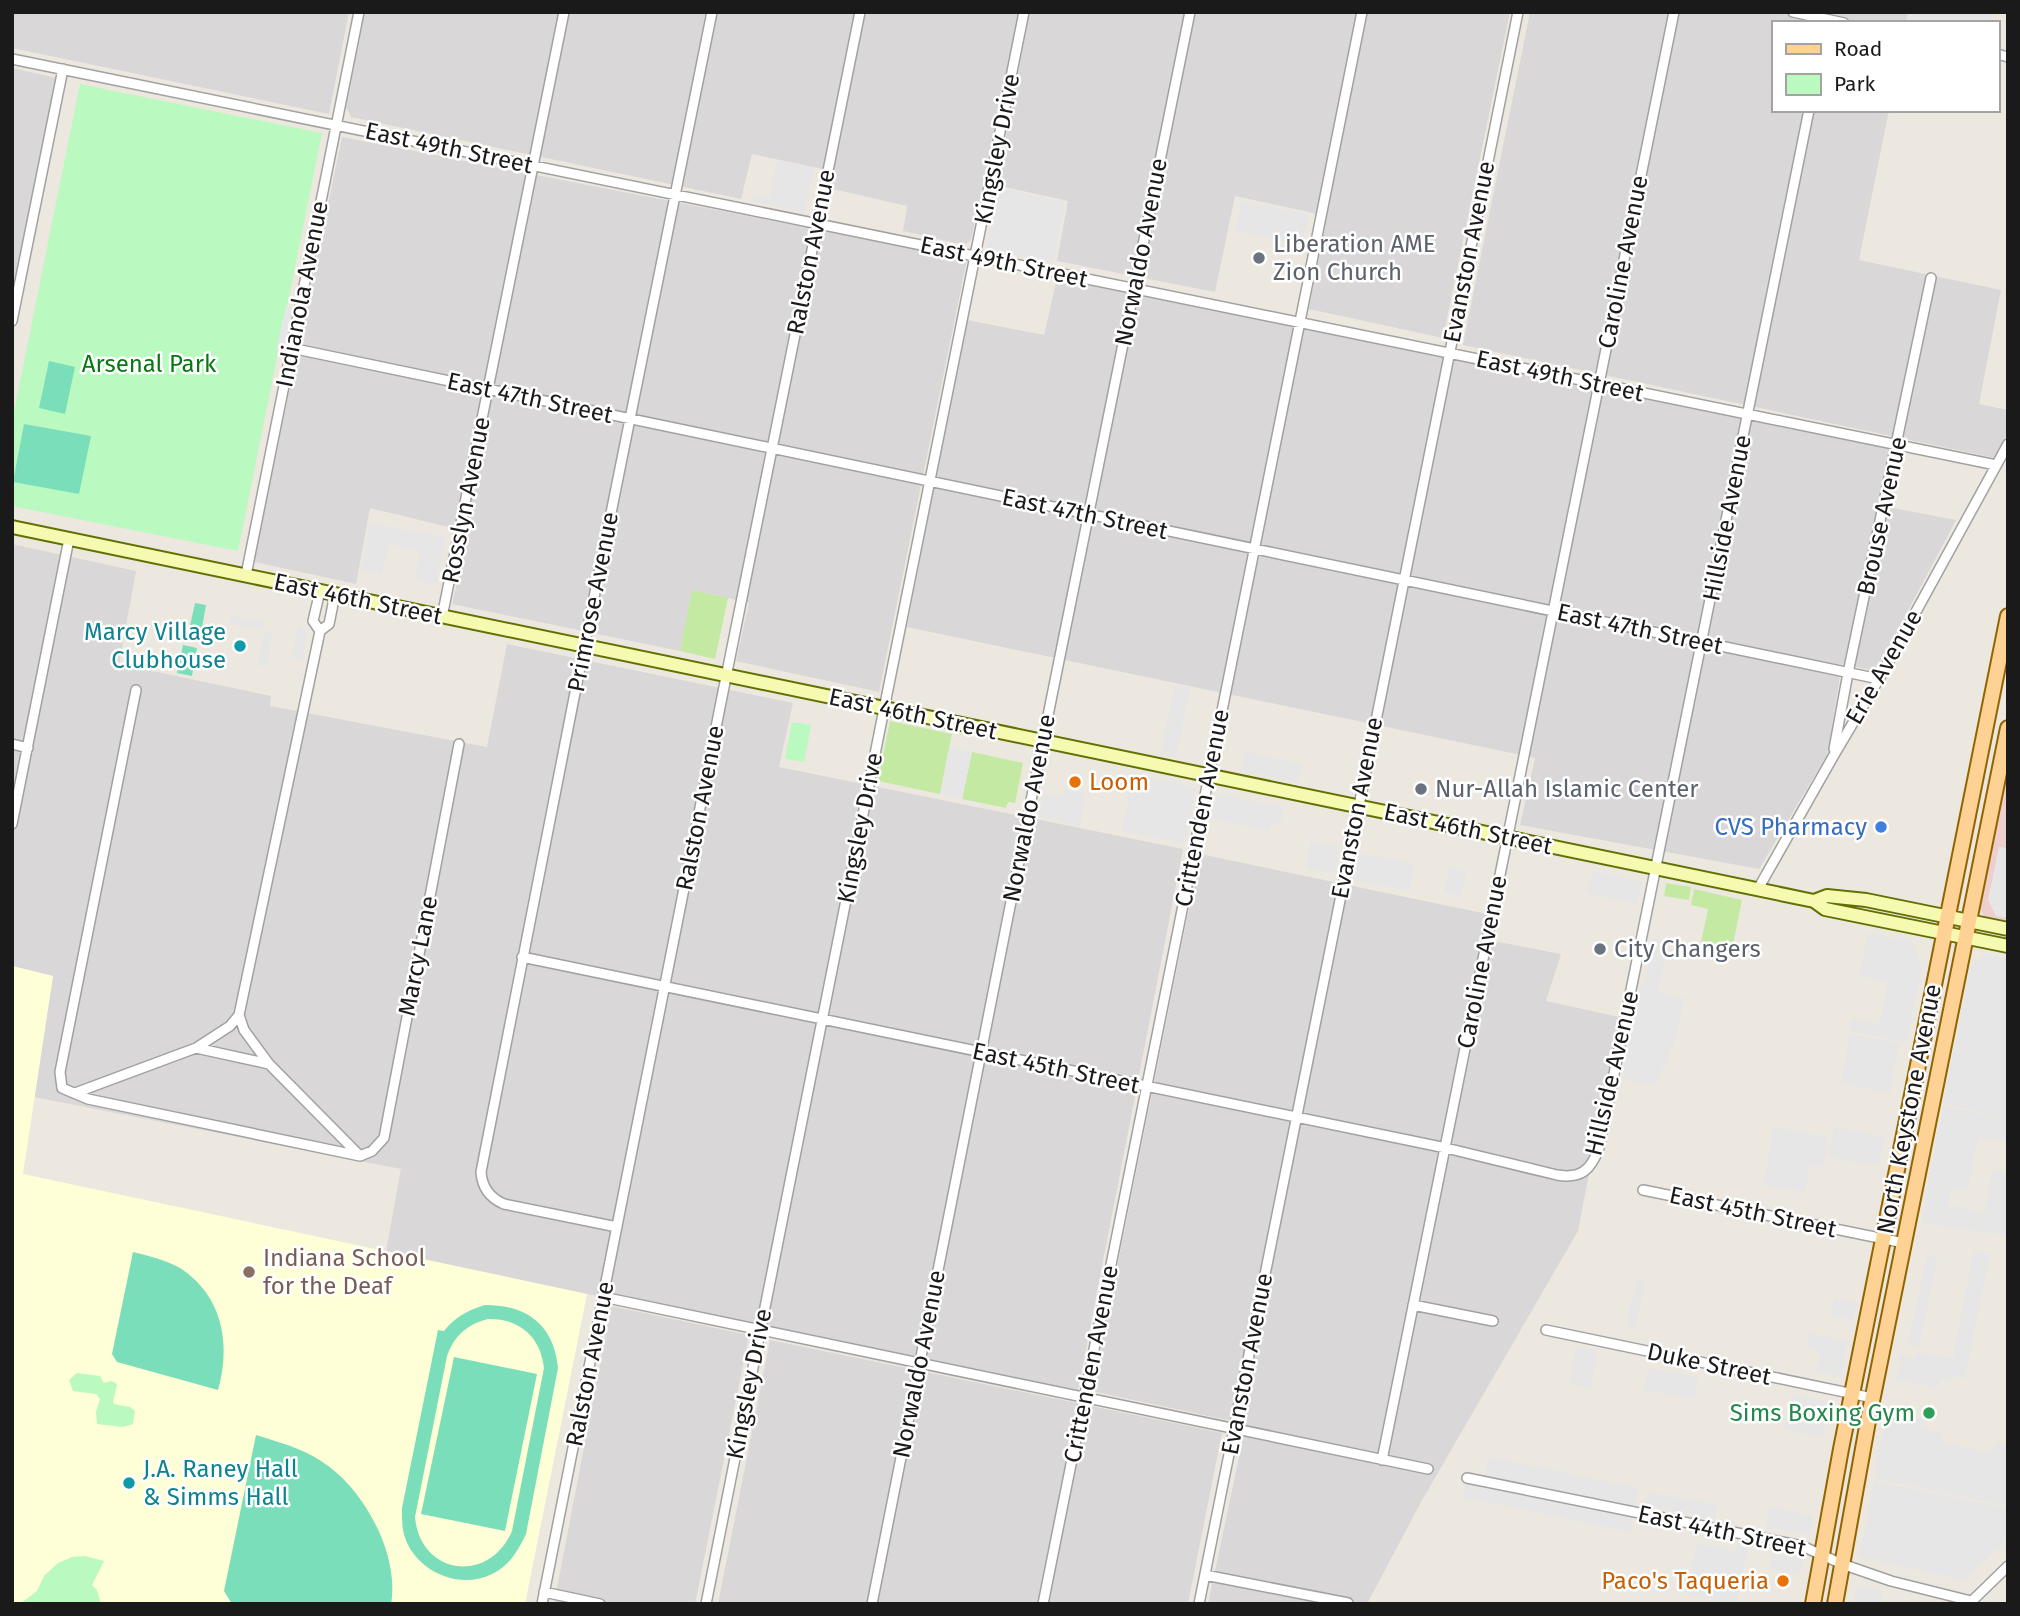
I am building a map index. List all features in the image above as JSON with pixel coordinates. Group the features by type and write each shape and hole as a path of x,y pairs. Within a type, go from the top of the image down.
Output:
{"main road":[{"name":"East 46th Street","path":"12,527 1758,889 1814,901 1825,909 2008,946"},
{"name":"North Keystone Avenue","path":"1813,1604 1852,1393 2008,615"},
{"name":"North Keystone Avenue","path":"1836,1604 1873,1398 2008,728"},
{"name":"East 46th Street","path":"1814,901 1827,896 1866,900 2008,929"}],"street":[{"name":"Indianola Avenue","path":"246,575 359,12"},
{"name":"Rosslyn Avenue","path":"442,617 564,12"},
{"name":"Primrose Avenue","path":"617,1227 497,1201 482,1181 481,1167 712,12"},
{"name":"Ralston Avenue","path":"542,1604 860,12"},
{"name":"Kingsley Drive","path":"706,1604 1024,12"},
{"name":"Norwaldo Avenue","path":"872,1604 1190,12"},
{"name":"Crittenden Avenue","path":"1043,1604 1362,12"},
{"name":"Evanston Avenue","path":"1199,1604 1518,12"},
{"name":"Caroline Avenue","path":"1382,1460 1674,12"},
{"path":"1793,12 1828,18"},
{"name":"East 49th Street","path":"12,58 1996,465"},
{"path":"12,321 63,69"},
{"name":"Hillside Avenue","path":"1587,1170 1594,1161 1598,1148 1809,112"},
{"name":"Brouse Avenue","path":"1833,755 1931,278"},
{"name":"East 47th Street","path":"291,348 1879,679"},
{"name":"Erie Avenue","path":"1758,889 1879,679 2008,444"},
{"path":"12,824 69,539"},
{"path":"320,591 313,621 320,631"},
{"path":"335,594 329,624 320,631 240,1015 244,1030 269,1064 360,1156"},
{"path":"136,690 60,1072 62,1088 88,1099 360,1156"},
{"path":"12,744 27,748"},
{"name":"Marcy Lane","path":"360,1156 372,1151 384,1138 459,744"},
{"name":"East 45th Street","path":"522,957 1446,1147 1562,1176 1573,1176 1587,1170"},
{"path":"75,1093 197,1048 230,1026 240,1015"},
{"path":"197,1048 269,1064"},
{"name":"East 45th Street","path":"1643,1189 1904,1243"},
{"path":"603,1297 1427,1469"},
{"path":"1413,1305 1493,1321"},
{"name":"Duke Street","path":"1546,1330 1873,1398"},
{"name":"East 44th Street","path":"1467,1478 1802,1546 1842,1564 1891,1581 1970,1602"},
{"path":"1970,1602 2008,1566"},
{"path":"1205,1575 1348,1603"},
{"path":"544,1592 600,1604"}],"shaded area":[{"path":"12,12 349,12 329,114 12,48"},
{"path":"365,12 1019,12 971,240 964,245 903,231 907,206 829,188 832,171 752,154 741,199 351,117 346,106"},
{"path":"1030,12 1510,12 1443,338 1309,309 1327,216 1235,196 1215,292 1057,261 1068,201 996,185"},
{"path":"1530,12 1909,12 1907,21 1772,21 1772,112 1889,112 1859,260 2001,290 1979,404 2008,410 2008,432 1995,458 1463,345"},
{"path":"1908,12 1993,12 1991,21 1906,21"},
{"path":"12,68 57,78 12,293"},
{"path":"342,137 967,259 879,692 736,661 749,603 693,590 680,651 452,604 469,532 370,508 356,584 255,562"},
{"path":"777,160 814,168 805,213 751,201 752,194 769,198"},
{"path":"999,188 1065,202 1053,263 986,249"},
{"path":"1241,201 1309,214 1302,245 1235,231"},
{"path":"1057,278 1890,448 1877,505 1956,520 1876,671 1842,664 1827,755 1759,869 1520,825 1535,758 907,627 967,320 1044,335"},
{"path":"286,306 295,308 284,352 276,350"},
{"path":"370,523 445,537 436,585 414,580 420,550 389,544 382,575 361,570"},
{"path":"12,544 136,571 119,664 271,696 270,706 487,747 507,644 793,703 779,767 1183,849 1078,1390 587,1294 386,1251 401,1169 34,1097 53,976 12,966"},
{"path":"231,616 264,622 263,630 229,624"},
{"path":"298,626 308,628 302,660 292,658"},
{"path":"264,632 273,633 266,667 257,666"},
{"path":"1175,685 1190,688 1176,757 1160,754"},
{"path":"949,748 972,752 962,799 940,794"},
{"path":"1244,751 1302,764 1298,782 1240,771"},
{"path":"2008,765 2008,925 1985,919 1979,907"},
{"path":"1133,774 1196,789 1185,843 1122,831"},
{"path":"1064,790 1086,794 1080,826 1039,817 1043,794 1062,798"},
{"path":"1216,794 1284,807 1280,825 1271,823 1269,831 1212,819"},
{"path":"1311,841 1340,847 1334,874 1306,868"},
{"path":"1999,847 2008,848 2008,918 1996,916 1988,900"},
{"path":"1359,853 1415,864 1409,891 1354,880"},
{"path":"1200,854 1487,914 1483,939 1561,954 1546,1001 1619,1017 1578,1231 1421,1502 1367,1604 1208,1604 1246,1424 1096,1392 1093,1388"},
{"path":"1450,868 1467,872 1460,896 1444,891"},
{"path":"1592,871 1642,882 1637,904 1587,893"},
{"path":"1868,933 1912,941 1922,967 1907,1042 1849,1031 1851,1019 1880,1024 1888,982 1859,976"},
{"path":"1653,938 1669,941 1658,992 1684,998 1675,1042 1654,1087 1622,1079 1640,985 1644,986"},
{"path":"1985,954 2008,959 2008,1118 1943,1104 1970,967"},
{"name":"Indiana School for the Deaf","path":"12,966 53,976 23,1174 587,1294 525,1604 12,1604"},
{"path":"1850,1034 1899,1043 1890,1093 1841,1084"},
{"path":"1943,1106 2008,1119 2008,1142 1979,1137 1967,1190 1952,1187 1948,1205 1984,1213 1993,1169 2008,1172 2008,1219 2005,1235 1921,1223"},
{"path":"1774,1127 1828,1137 1823,1167 1810,1165 1805,1192 1763,1185"},
{"path":"1834,1127 1885,1137 1879,1166 1828,1157"},
{"path":"1974,1251 1990,1254 1965,1379 1951,1376 1950,1381 1940,1379 1938,1388 1896,1379 1901,1355 1915,1358 1917,1352 1954,1359"},
{"path":"1927,1255 1938,1257 1919,1347 1908,1345"},
{"path":"1636,1279 1646,1281 1635,1328 1626,1326"},
{"path":"1834,1298 1857,1303 1853,1320 1830,1315"},
{"path":"611,1306 749,1335 695,1604 554,1604"},
{"path":"1808,1333 1848,1341 1841,1376 1816,1372 1820,1351 1806,1348"},
{"path":"770,1340 1222,1433 1188,1604 718,1604"},
{"path":"1576,1346 1598,1350 1590,1388 1569,1384"},
{"path":"1648,1368 1698,1377 1695,1399 1644,1390"},
{"path":"1792,1394 1830,1402 1823,1437 1784,1429"},
{"path":"1886,1413 1923,1420 1921,1428 1943,1433 1942,1443 1992,1453 1995,1443 2008,1445 2008,1506 1873,1478"},
{"path":"1489,1457 1639,1488 1630,1532 1463,1497 1467,1478 1484,1481"},
{"path":"1874,1481 2008,1508 2008,1540 1964,1580 1859,1557"},
{"path":"1648,1492 1717,1505 1715,1519 1646,1505"},
{"path":"1769,1507 1813,1516 1809,1535 1765,1526"},
{"path":"1697,1543 1736,1551 1738,1545 1748,1547 1736,1604 1686,1594"},
{"path":"1772,1553 1803,1559 1800,1575 1769,1569"},
{"path":"1857,1586 1882,1591 1880,1604 1853,1604"}],"green space":[{"name":"Arsenal Park","path":"80,84 322,133 238,551 12,506 12,422"},
{"path":"49,361 75,367 65,414 39,408"},
{"path":"24,424 91,436 79,494 13,482"},
{"path":"692,590 728,598 715,659 680,651"},
{"path":"195,603 206,605 202,628 190,626"},
{"path":"183,645 197,648 192,676 177,673"},
{"path":"890,721 952,734 940,794 878,781"},
{"path":"792,722 811,725 804,762 785,759"},
{"path":"972,752 1023,763 1015,803 1008,802 1006,808 962,799"},
{"path":"1666,883 1691,887 1689,900 1664,896"},
{"path":"1694,889 1742,900 1731,954 1700,947 1708,909 1691,905"},
{"path":"133,1252 180,1268 206,1292 220,1322 223,1339 224,1355 218,1390 117,1362 112,1354"},
{"path":"485,1305 514,1309 536,1320 551,1340 558,1368 526,1534 503,1567 478,1579 464,1580 437,1573 415,1555 407,1544 403,1530 402,1508 438,1330 444,1331 457,1318","holes":["488,1319 499,1320 526,1331 538,1347 544,1368 512,1531 501,1548 488,1560 473,1566 457,1566 442,1561 429,1551 420,1536 415,1517 447,1356 458,1337 468,1328"]},
{"path":"454,1357 537,1374 505,1531 421,1514"},
{"path":"77,1373 100,1376 104,1383 116,1383 114,1404 130,1407 135,1411 133,1424 123,1427 97,1424 96,1412 100,1399 96,1394 73,1391 69,1380"},
{"path":"256,1435 314,1456 351,1487 364,1504 384,1544 390,1564 391,1604 232,1604 224,1591"},
{"path":"85,1556 104,1561 92,1585 97,1590 101,1604 20,1604 37,1591 44,1576 58,1563 72,1557"}],"place":[{"name":"Liberation AME Zion Church","path":"1259,258"},
{"name":"Marcy Village Clubhouse","path":"240,646"},
{"name":"Loom","path":"1075,782"},
{"name":"Nur-Allah Islamic Center","path":"1421,789"},
{"name":"CVS Pharmacy","path":"1881,827"},
{"name":"City Changers","path":"1600,949"},
{"name":"Indiana School for the Deaf","path":"249,1272"},
{"name":"Sims Boxing Gym","path":"1929,1413"},
{"name":"J.A. Raney Hall & Simms Hall","path":"129,1483"},
{"name":"Paco's Taqueria","path":"1783,1581"}]}
